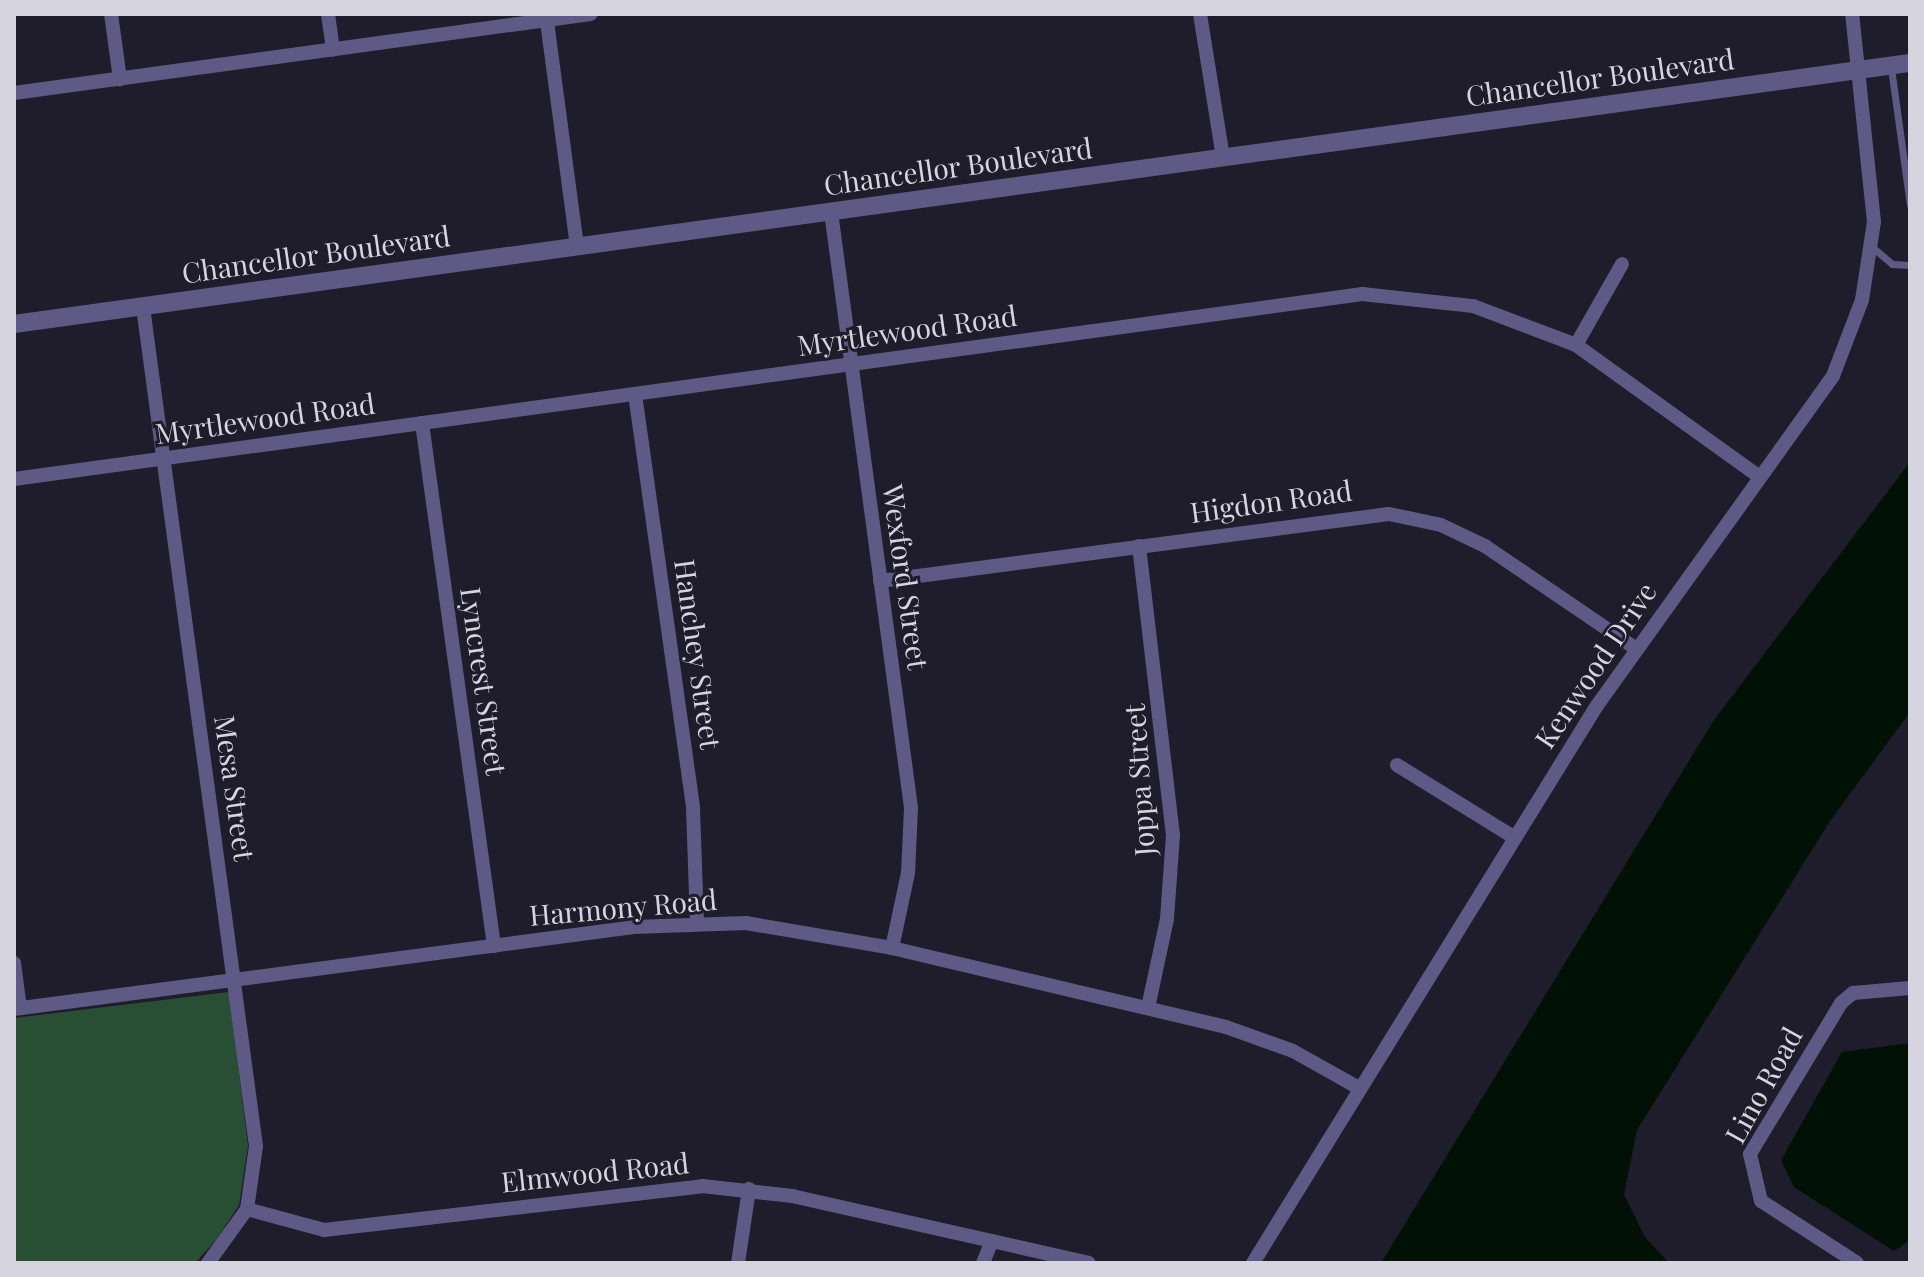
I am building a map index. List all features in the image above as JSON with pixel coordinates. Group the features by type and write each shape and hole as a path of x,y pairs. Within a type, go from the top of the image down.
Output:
{"street":[{"path":"111,14 120,79"},
{"path":"328,14 333,50"},
{"path":"14,93 333,50 546,17 591,14"},
{"path":"1200,14 1223,157"},
{"name":"Kenwood Drive","path":"1253,1263 1512,836 1635,648 1833,376 1862,300 1872,247 1875,193 1852,14"},
{"path":"546,17 577,247"},
{"name":"Chancellor Boulevard","path":"14,324 1910,63"},
{"name":"Wexford Street","path":"831,212 912,831 892,948"},
{"path":"1576,345 1622,264"},
{"name":"Myrtlewood Road","path":"14,479 1362,294 1473,306 1576,345 1760,477"},
{"name":"Mesa Street","path":"143,307 256,1146 247,1209 208,1263"},
{"name":"Hanchey Street","path":"635,394 693,808 697,922"},
{"name":"Lyncrest Street","path":"422,423 494,946"},
{"name":"Higdon Road","path":"880,581 1353,515 1422,519 1485,546 1635,648"},
{"name":"Joppa Street","path":"1139,546 1173,835 1167,919 1148,1008"},
{"path":"1397,765 1512,836"},
{"name":"Harmony Road","path":"17,1009 697,922 786,928 892,948 1148,1008 1268,1040 1359,1088"},
{"path":"14,963 17,1009"},
{"name":"Lino Road","path":"1857,1263 1761,1201 1750,1154 1841,1003 1853,993 1910,988"},
{"name":"Elmwood Road","path":"247,1209 324,1230 643,1188 749,1189 1089,1263"},
{"path":"738,1263 749,1189"},
{"path":"983,1263 992,1241"}],"lane":[{"path":"1891,66 1910,205"},
{"path":"1872,247 1892,264 1910,265"}],"green space":[{"path":"229,992 248,1146 239,1205 216,1240 195,1263 14,1263 14,1018"}],"shaded area":[{"path":"1910,462 1910,712 1830,821 1637,1130 1624,1194 1645,1237 1669,1263 1381,1263 1714,720"},
{"path":"1910,1043 1910,1240 1894,1251 1794,1187 1781,1160 1842,1052"}]}
